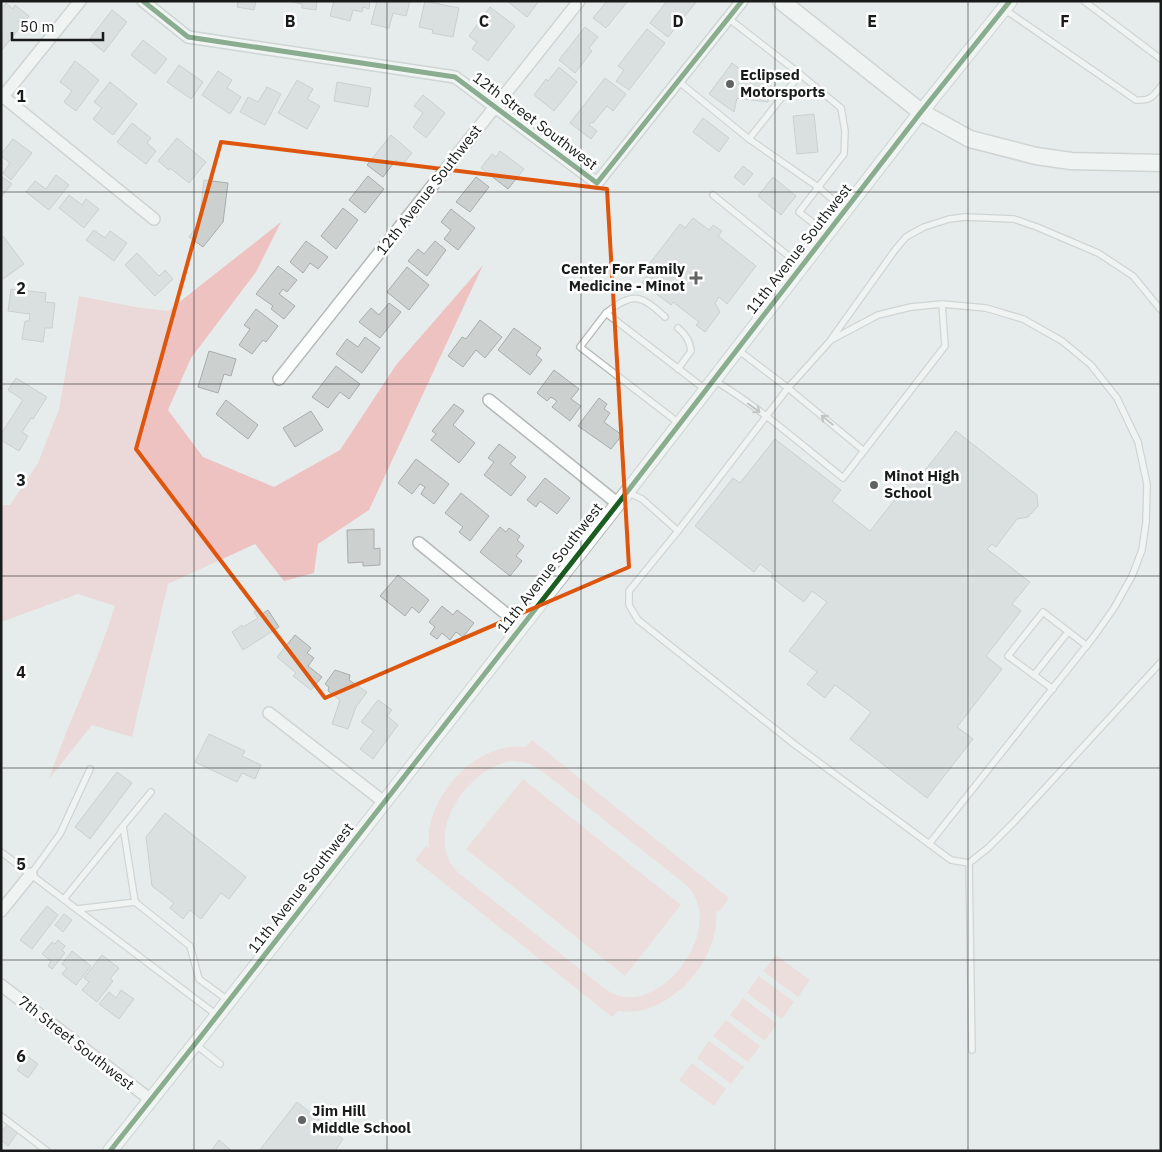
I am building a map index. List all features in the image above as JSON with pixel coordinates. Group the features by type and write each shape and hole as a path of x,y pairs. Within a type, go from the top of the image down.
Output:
{"main road":[{"path":"781,1 921,112 970,139 1036,156 1070,161 1161,163"}],"street":[{"path":"80,1 2,97 154,219"},
{"name":"12th Street Southwest","path":"143,1 188,37 455,77 597,183 678,82"},
{"name":"12th Avenue Southwest","path":"279,379 579,1"},
{"path":"678,82 742,1"},
{"name":"11th Avenue Southwest","path":"110,1151 218,1016 738,350 921,112 1007,5"},
{"path":"489,400 617,503"},
{"path":"419,543 521,626"},
{"path":"269,713 384,802"},
{"path":"1,910 31,874"},
{"name":"7th Street Southwest","path":"1,985 151,1100"}],"lane":[{"path":"1084,1 1161,59"},
{"path":"1007,5 1136,100 1146,100 1153,96 1161,86"},
{"path":"728,18 841,108 845,131 844,154 799,212 827,234"},
{"path":"749,139 800,74"},
{"path":"678,82 749,139 818,187 845,210"},
{"path":"713,195 802,267"},
{"path":"1161,310 1132,276 1098,253 1037,227 1014,219 965,217 949,219 924,227 906,237 895,250 831,340 788,388 629,591 629,605 638,620 794,744 929,844 951,860 969,863 1001,835 1161,662"},
{"path":"665,316 641,299 632,298 621,301 606,313 580,347 680,424"},
{"path":"606,313 678,369 710,385 730,390 843,478 945,346 942,304"},
{"path":"831,340 878,315 910,307 942,304 986,308 1022,319 1062,341 1091,365 1117,398 1138,442 1147,484 1146,522 1142,550 1132,576 1114,608 1053,689 929,844"},
{"path":"678,328 690,342 691,351 678,369"},
{"path":"738,350 788,388 864,451"},
{"path":"627,492 642,499 678,530"},
{"path":"1053,689 1008,656 1043,612 1086,646"},
{"path":"1034,675 1068,632"},
{"path":"31,874 60,834 90,769"},
{"path":"64,899 150,792"},
{"path":"123,826 136,902 190,946 199,979 229,1001"},
{"path":"1,852 218,1016"},
{"path":"969,863 972,1050"},
{"path":"77,909 136,902"},
{"path":"196,1044 220,1064"},
{"path":"1,1116 47,1151"}],"highlighted area":[{"path":"221,142 607,189 629,567 325,698 136,449"}],"shaded area":[{"path":"281,222 256,272 191,358 168,410 203,457 274,487 340,450 396,365 483,265 369,510 318,544 314,573 284,581 255,544 168,584 132,737 92,725 49,779 100,650 115,606 78,594 1,622 1,505 10,505 38,463 59,409 79,296 135,307 168,311"},
{"path":"532,740 729,898 719,912 716,910 715,929 710,948 701,966 673,996 656,1006 637,1011 618,1011 612,1017 415,860 426,846 429,848 429,829 435,811 444,793 457,776 472,763 489,753 507,747 526,747","holes":["513,761 528,763 542,771 685,884 696,899 700,916 698,934 691,952 680,968 666,982 651,992 635,997 627,997 605,989 460,874 449,859 445,842 447,823 454,806 466,789 480,775 496,766"]},
{"path":"523,779 681,905 625,976 466,849"},
{"path":"776,955 810,980 798,997 763,971"},
{"path":"759,976 794,1002 782,1019 747,993"},
{"path":"743,998 777,1024 765,1041 730,1015"},
{"path":"726,1020 760,1046 748,1062 713,1036"},
{"path":"709,1041 744,1067 731,1084 697,1058"},
{"path":"692,1063 726,1089 714,1106 679,1080"}],"building":[{"path":"238,1 256,1 254,10 237,7"},
{"path":"288,1 317,1 316,10 302,8 302,4"},
{"path":"334,1 370,1 369,9 363,7 362,12 353,10 350,21 330,16"},
{"path":"377,1 410,1 406,16 393,13 389,28 371,24"},
{"path":"425,1 459,8 453,37 432,33 433,30 419,27"},
{"path":"507,1 539,1 527,17"},
{"path":"607,1 628,1 606,28 593,18"},
{"path":"667,1 697,1 668,37 650,23"},
{"path":"6,3 13,9 15,5 29,16 2,50 1,9"},
{"path":"490,7 515,26 488,61 472,49 477,42 469,36"},
{"path":"112,10 127,22 104,52 89,40"},
{"path":"585,27 598,37 589,48 592,51 575,73 559,60"},
{"path":"647,29 665,43 629,90 616,81 624,70 618,66"},
{"path":"143,40 167,59 155,74 131,55"},
{"path":"75,61 99,80 76,111 64,102 72,91 60,82"},
{"path":"732,63 740,69 739,76 771,80 768,102 737,98 734,112 709,94"},
{"path":"179,65 203,82 191,99 167,82"},
{"path":"559,67 577,82 554,111 534,95 546,79 548,81"},
{"path":"218,71 232,80 227,88 241,97 230,114 202,95"},
{"path":"605,78 626,94 613,111 607,106 593,123 589,125 597,131 591,139 570,123"},
{"path":"297,80 313,89 307,99 320,106 307,129 278,113"},
{"path":"110,82 137,104 113,135 93,119 102,108 94,102"},
{"path":"337,82 371,88 368,107 334,101"},
{"path":"267,87 281,94 265,125 240,112 248,97 258,102"},
{"path":"423,95 445,113 426,138 413,127 423,113 414,106"},
{"path":"814,114 818,152 797,154 793,116"},
{"path":"703,118 729,138 719,152 693,132"},
{"path":"132,123 151,138 147,143 156,151 146,164 117,142"},
{"path":"391,135 412,153 402,165 396,160 383,177 367,165"},
{"path":"177,138 206,162 189,183 158,161"},
{"path":"13,139 32,153 11,180 3,173 10,163 1,154"},
{"path":"500,151 524,169 508,189 481,168 492,154 496,157"},
{"path":"743,166 753,174 744,185 734,177"},
{"path":"56,175 69,185 49,210 26,192 35,181 46,189"},
{"path":"1,176 12,184 1,197"},
{"path":"368,176 384,189 365,213 349,200"},
{"path":"476,177 489,187 470,212 456,202"},
{"path":"773,177 796,196 781,215 758,196"},
{"path":"204,180 228,183 223,222 203,247 189,237 199,223"},
{"path":"69,195 82,205 86,199 99,209 84,228 59,208"},
{"path":"343,208 358,220 336,249 321,236"},
{"path":"451,209 475,228 458,250 444,239 451,230 441,222"},
{"name":"Center For Family Medicine - Minot","path":"693,218 709,230 713,225 722,231 718,236 756,266 727,304 719,297 715,303 720,312 705,332 696,325 699,322 673,302 671,305 642,283 648,274 644,271 680,224 685,228"},
{"path":"94,230 105,238 110,231 127,243 114,261 86,240"},
{"path":"3,236 24,264 3,279 1,276 1,237"},
{"path":"306,241 328,257 318,269 310,263 303,273 290,262"},
{"path":"435,241 446,250 427,276 408,261 418,249 424,254"},
{"path":"137,253 159,276 165,270 173,279 155,296 125,265"},
{"path":"278,266 297,280 287,292 283,289 279,294 295,306 284,319 271,309 273,306 256,294"},
{"path":"407,267 429,285 409,310 387,292"},
{"path":"11,289 46,293 45,302 55,303 52,328 45,328 43,342 22,339 25,321 29,321 30,314 8,311"},
{"path":"389,303 401,312 380,338 359,322 371,308 379,315"},
{"path":"256,309 278,326 266,342 263,340 252,354 239,345 250,329 244,325"},
{"path":"480,320 502,337 485,358 476,350 463,367 448,356 462,337 466,339"},
{"path":"514,328 541,348 536,355 542,360 530,375 498,350"},
{"path":"365,337 380,348 362,373 336,354 347,339 358,347"},
{"path":"209,351 236,359 231,376 224,374 218,393 198,387"},
{"path":"336,366 360,384 349,399 340,392 328,408 312,397"},
{"path":"554,370 579,389 571,399 581,406 570,421 552,407 557,401 551,397 547,401 537,393"},
{"path":"16,378 47,397 22,432 28,436 19,451 1,440 1,434 23,400 8,390"},
{"path":"599,398 607,404 604,409 610,413 604,422 622,435 611,449 578,426"},
{"path":"226,400 258,425 248,439 216,414"},
{"path":"454,404 464,411 453,425 475,443 459,463 431,440 436,434 432,431"},
{"path":"311,411 323,430 295,447 283,428"},
{"path":"956,431 1037,495 1038,506 1028,517 1017,519 996,547 992,544 987,549 1030,582 1012,604 1021,611 986,656 1002,669 957,727 973,739 927,798 850,739 871,712 835,685 825,698 807,684 817,672 789,651 827,602 812,591 804,602 771,577 773,574 760,564 754,572 695,526 733,478 740,483 775,439 841,490 832,501 870,531 912,478 916,482"},
{"path":"499,444 516,457 510,464 526,477 511,496 484,475 494,462 488,458"},
{"path":"416,459 449,484 434,504 421,494 425,487 420,484 412,494 398,483"},
{"path":"545,478 570,498 557,514 540,501 536,507 527,500"},
{"path":"461,493 489,516 470,541 459,532 463,527 445,513"},
{"path":"500,527 506,532 509,528 520,536 517,540 524,546 516,556 522,561 510,576 480,552"},
{"path":"374,529 374,549 380,548 380,565 363,566 363,562 348,563 347,530"},
{"path":"398,575 429,600 419,613 412,607 405,616 380,596"},
{"path":"442,606 453,615 457,610 474,623 463,637 456,632 450,640 442,633 437,639 430,634 435,627 429,622"},
{"path":"259,609 262,614 268,610 279,627 243,650 232,632 258,618 254,612"},
{"path":"295,635 311,648 307,653 314,658 308,666 322,677 311,690 293,676 296,673 277,657"},
{"path":"335,670 350,675 349,680 367,692 356,707 348,729 332,724 340,700 328,691 329,687 325,684"},
{"path":"378,700 392,710 387,716 398,725 373,759 360,749 374,731 361,722"},
{"path":"209,734 245,751 242,756 261,765 255,779 242,773 237,782 195,762"},
{"path":"117,772 132,783 90,839 75,827"},
{"path":"165,813 246,877 229,899 221,893 201,919 190,910 183,919 170,908 174,903 152,886 146,837"},
{"path":"47,906 58,915 32,949 20,940"},
{"path":"64,914 72,920 63,932 55,925"},
{"path":"58,940 65,946 62,950 65,953 52,969 48,966 51,961 42,954 52,942 55,944"},
{"path":"72,951 91,966 76,985 62,974 67,968 62,964"},
{"path":"102,955 119,968 110,979 113,981 97,1002 82,990 89,982 84,978"},
{"path":"121,990 134,999 119,1019 99,1004 109,992 116,998"},
{"path":"27,1056 38,1064 28,1078 17,1070"},
{"name":"Jim Hill Middle School","path":"297,1102 343,1139 335,1151 259,1151"},
{"path":"8,1124 18,1132 8,1146 1,1140 1,1132"},
{"path":"219,1140 232,1151 211,1151"}],"cycle path":[{"path":"143,1 188,37 455,77 597,183 742,1"},
{"path":"110,1151 627,492 921,112 1010,1"}],"place":[{"name":"Eclipsed Motorsports","path":"730,84"},
{"name":"Center For Family Medicine - Minot","path":"696,278"},
{"name":"Minot High School","path":"874,485"},
{"name":"Jim Hill Middle School","path":"302,1120"}]}
